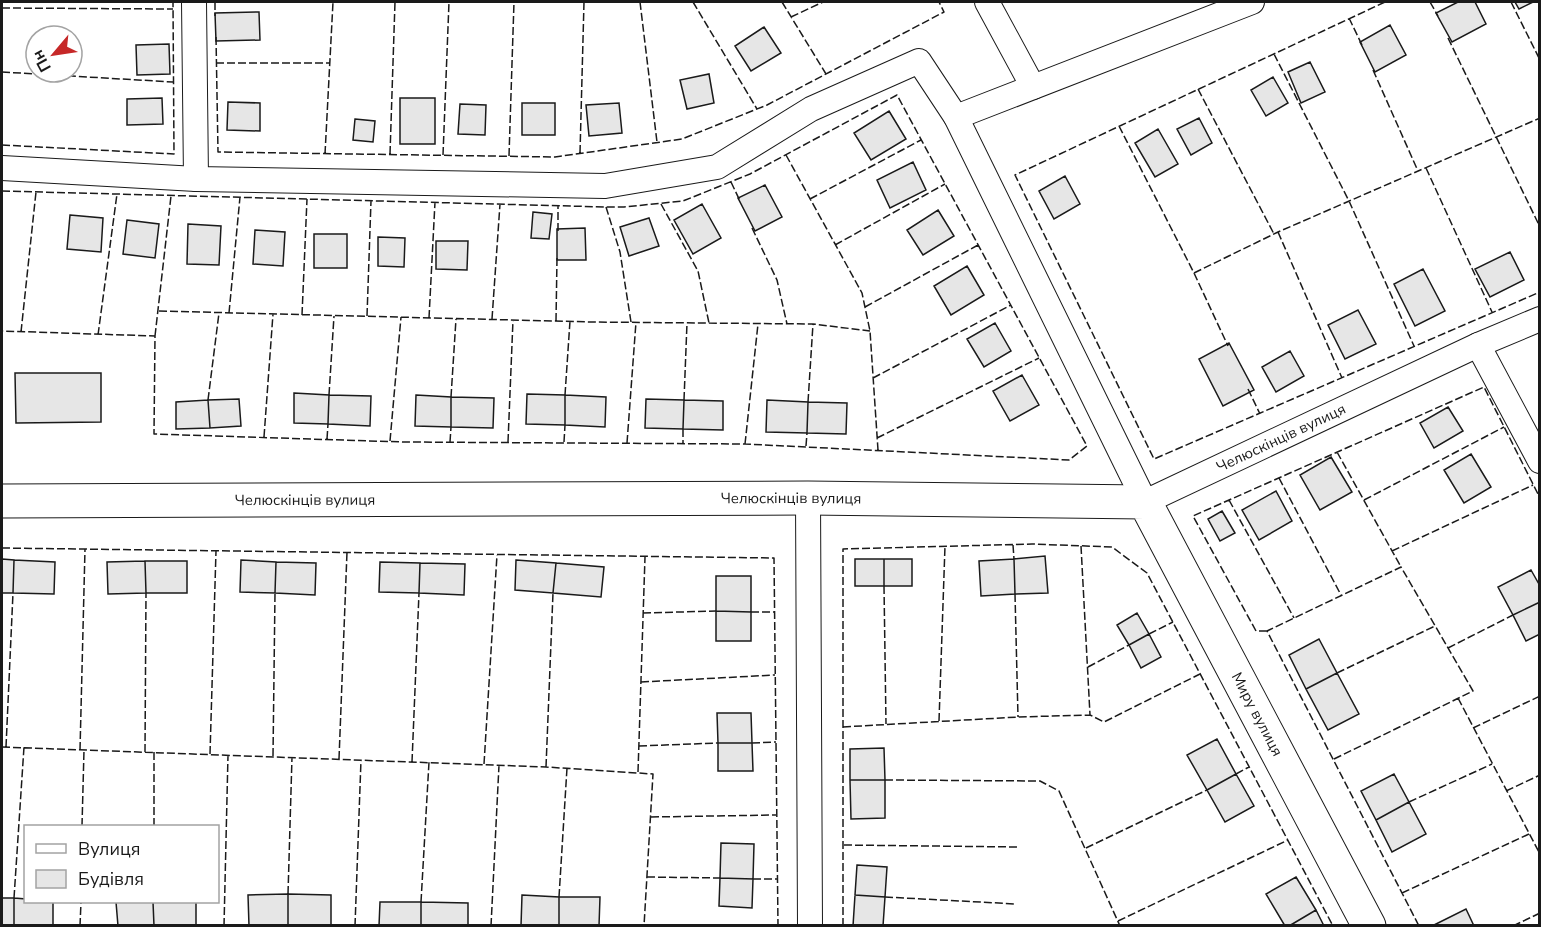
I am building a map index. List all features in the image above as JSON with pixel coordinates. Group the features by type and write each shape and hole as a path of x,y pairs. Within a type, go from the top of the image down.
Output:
{"main road":[{"name":"Челюскінців вулиця","path":"2,501 808,498 1145,501"},
{"name":"Миру вулиця","path":"1145,501 1369,926"}],"street":[{"path":"194,2 196,179"},
{"path":"987,2 1033,87"},
{"path":"956,117 1252,2"},
{"path":"2,168 196,179 605,186 717,167 811,109 919,61 956,117 1145,501"},
{"name":"Челюскінців вулиця","path":"1145,501 1478,345 1539,320"},
{"path":"1478,345 1539,460"},
{"path":"808,498 810,926"}],"building":[{"path":"1458,2 1475,2 1486,24 1452,42 1436,13"},
{"path":"1515,2 1533,2 1519,9"},
{"path":"259,12 260,40 216,41 215,13"},
{"path":"1390,25 1406,55 1375,72 1360,42"},
{"path":"764,27 781,53 751,71 735,46"},
{"path":"169,44 170,74 137,75 136,45"},
{"path":"1310,62 1325,92 1301,103 1288,72"},
{"path":"709,74 714,103 687,109 680,80"},
{"path":"1273,77 1288,103 1266,116 1251,90"},
{"path":"162,98 163,124 127,125 127,99"},
{"path":"400,98 435,98 435,144 400,144"},
{"path":"228,102 260,103 260,131 227,130"},
{"path":"522,103 555,103 555,135 522,135"},
{"path":"619,103 622,133 589,136 586,105"},
{"path":"460,104 486,105 485,135 458,134"},
{"path":"889,111 906,139 871,160 854,133"},
{"path":"1199,118 1212,143 1191,155 1177,129"},
{"path":"355,119 375,121 373,142 353,140"},
{"path":"1158,129 1178,164 1155,177 1135,143"},
{"path":"913,162 926,190 890,208 877,180"},
{"path":"1065,176 1080,204 1054,219 1039,191"},
{"path":"765,185 782,217 755,231 738,198"},
{"path":"702,204 721,238 693,254 674,220"},
{"path":"938,210 954,236 923,255 907,230"},
{"path":"533,212 552,214 549,239 531,238"},
{"path":"70,215 103,218 101,252 67,249"},
{"path":"649,218 659,246 629,256 620,227"},
{"path":"127,220 159,224 155,258 123,254"},
{"path":"188,224 221,226 219,265 187,264"},
{"path":"585,228 586,260 557,260 557,229"},
{"path":"255,230 285,232 283,266 253,264"},
{"path":"314,234 347,234 347,268 314,268"},
{"path":"378,237 405,238 404,267 378,266"},
{"path":"436,241 468,241 467,270 436,269"},
{"path":"1510,252 1524,280 1490,297 1475,269"},
{"path":"967,266 984,295 951,315 934,286"},
{"path":"1423,269 1445,311 1415,326 1394,284"},
{"path":"1358,310 1376,344 1345,359 1328,325"},
{"path":"995,323 1011,351 984,367 967,339"},
{"path":"1229,343 1254,390 1223,406 1199,359"},
{"path":"1290,351 1304,376 1276,392 1262,367"},
{"path":"15,373 101,373 101,422 16,423"},
{"path":"1022,375 1039,405 1010,421 993,391"},
{"path":"294,393 329,395 328,424 294,423"},
{"path":"527,394 565,395 565,425 526,424"},
{"path":"329,395 371,396 370,426 328,424"},
{"path":"416,395 451,397 451,427 415,426"},
{"path":"565,395 606,397 605,427 565,425"},
{"path":"451,397 494,398 493,428 451,427"},
{"path":"239,399 241,426 210,428 208,400"},
{"path":"646,399 684,400 683,429 645,428"},
{"path":"208,400 210,428 176,429 176,402"},
{"path":"684,400 723,401 723,430 683,429"},
{"path":"767,400 808,402 807,433 766,432"},
{"path":"808,402 847,403 846,434 807,433"},
{"path":"1448,407 1463,431 1434,448 1420,423"},
{"path":"1471,454 1491,487 1464,503 1444,470"},
{"path":"1331,457 1352,492 1320,510 1300,475"},
{"path":"1276,491 1292,521 1259,540 1242,510"},
{"path":"1222,511 1235,533 1220,541 1208,519"},
{"path":"1045,556 1048,593 1015,594 1014,559"},
{"path":"2,559 14,560 13,593 2,593"},
{"path":"855,559 884,559 884,586 855,586"},
{"path":"884,559 912,559 912,586 884,586"},
{"path":"1014,559 1015,594 981,596 979,561"},
{"path":"14,560 55,562 54,594 13,593"},
{"path":"241,560 276,562 275,593 240,592"},
{"path":"516,560 556,563 553,593 515,590"},
{"path":"145,561 146,593 108,594 107,562"},
{"path":"145,561 187,561 187,593 146,593"},
{"path":"276,562 316,563 315,595 275,593"},
{"path":"380,562 420,563 419,593 379,592"},
{"path":"420,563 465,564 464,595 419,593"},
{"path":"556,563 604,567 601,597 553,593"},
{"path":"1531,570 1540,586 1540,602 1513,615 1498,587"},
{"path":"716,576 751,576 751,612 716,611"},
{"path":"1540,602 1540,634 1526,641 1513,615"},
{"path":"716,611 751,612 751,641 716,641"},
{"path":"1137,613 1149,634 1129,645 1117,625"},
{"path":"1149,634 1161,657 1141,668 1129,645"},
{"path":"1319,639 1337,673 1306,689 1289,655"},
{"path":"1337,673 1359,714 1328,730 1306,689"},
{"path":"717,713 751,713 752,743 718,743"},
{"path":"1217,739 1236,774 1207,790 1187,755"},
{"path":"718,743 752,743 753,771 718,771"},
{"path":"884,748 885,780 850,780 850,749"},
{"path":"1236,774 1254,806 1225,822 1207,790"},
{"path":"1394,774 1409,802 1376,820 1361,791"},
{"path":"850,780 885,780 885,818 851,819"},
{"path":"1409,802 1426,834 1392,852 1376,820"},
{"path":"721,843 754,844 753,879 720,878"},
{"path":"857,865 887,867 885,897 855,895"},
{"path":"1296,877 1316,910 1289,926 1285,926 1266,894"},
{"path":"720,878 753,879 752,908 719,906"},
{"path":"288,894 288,926 249,926 248,895"},
{"path":"288,894 331,895 331,926 288,926"},
{"path":"522,895 559,897 559,926 521,926"},
{"path":"855,895 885,897 883,926 853,926"},
{"path":"559,897 600,897 599,926 559,926"},
{"path":"2,898 14,898 14,926 2,926"},
{"path":"14,898 24,899 24,903 53,903 53,926 14,926"},
{"path":"380,902 421,902 421,926 379,926"},
{"path":"421,902 468,903 468,926 421,926"},
{"path":"116,903 153,903 154,926 118,926"},
{"path":"153,903 196,903 196,926 154,926"},
{"path":"1466,909 1474,926 1434,925"},
{"path":"1316,910 1324,926 1289,926"}],"fence":[{"path":"2,145 174,154 173,2"},
{"path":"215,2 215,16"},
{"path":"325,154 333,2"},
{"path":"390,154 395,2"},
{"path":"443,155 449,2"},
{"path":"509,156 514,2"},
{"path":"580,153 584,2"},
{"path":"640,2 657,142"},
{"path":"693,2 757,109"},
{"path":"782,2 826,74"},
{"path":"791,17 823,2"},
{"path":"216,37 218,152 555,157 682,139 767,105 944,12 939,2"},
{"path":"1385,2 1015,175 1154,459 1540,292"},
{"path":"1430,2 1438,16"},
{"path":"1511,2 1540,60"},
{"path":"2,8 173,9"},
{"path":"1349,18 1362,45"},
{"path":"1448,38 1540,227"},
{"path":"1274,54 1349,201 1414,346"},
{"path":"216,63 330,63"},
{"path":"1373,70 1418,171"},
{"path":"2,72 173,82"},
{"path":"1198,89 1274,234"},
{"path":"2,191 606,207 683,201 750,174 897,95 1087,446 1069,460 745,444 403,442 154,434 155,336 2,331"},
{"path":"1194,273 1278,232 1540,118"},
{"path":"1119,126 1194,273 1228,346"},
{"path":"810,199 921,140"},
{"path":"786,155 862,293 870,331 878,450"},
{"path":"1426,168 1492,312"},
{"path":"731,182 740,201"},
{"path":"835,245 945,184"},
{"path":"21,332 36,192"},
{"path":"98,335 117,194"},
{"path":"155,336 171,196"},
{"path":"229,313 240,197"},
{"path":"302,315 307,199"},
{"path":"367,316 371,201"},
{"path":"429,318 435,202"},
{"path":"492,319 500,204"},
{"path":"661,204 698,271 709,323"},
{"path":"558,205 558,231"},
{"path":"606,207 620,252 631,322"},
{"path":"752,228 777,280 787,324"},
{"path":"1278,232 1342,378"},
{"path":"865,307 978,245"},
{"path":"556,321 557,258"},
{"path":"873,378 1011,305"},
{"path":"159,311 592,322 813,324 870,331"},
{"path":"208,400 219,313"},
{"path":"264,437 273,314"},
{"path":"329,395 334,316"},
{"path":"390,441 401,317"},
{"path":"451,397 456,319"},
{"path":"508,442 513,320"},
{"path":"565,395 570,321"},
{"path":"627,443 636,322"},
{"path":"684,400 687,323"},
{"path":"745,444 758,324"},
{"path":"808,402 813,324"},
{"path":"877,438 1039,358"},
{"path":"1267,631 1256,631 1193,516 1484,387 1540,498"},
{"path":"1248,389 1260,414"},
{"path":"327,439 328,424"},
{"path":"564,442 565,425"},
{"path":"450,442 451,427"},
{"path":"1364,500 1504,427"},
{"path":"683,429 683,443"},
{"path":"806,446 807,433"},
{"path":"1337,452 1401,567"},
{"path":"1279,478 1341,595"},
{"path":"1392,551 1533,485"},
{"path":"1229,500 1294,618"},
{"path":"843,926 843,549 1032,544 1112,547 1147,573 1333,926"},
{"path":"1013,545 1014,559"},
{"path":"939,721 945,546"},
{"path":"1081,546 1090,715"},
{"path":"2,548 774,558 778,926"},
{"path":"80,750 85,549"},
{"path":"210,754 216,551"},
{"path":"339,759 347,552"},
{"path":"484,764 497,555"},
{"path":"638,772 645,557"},
{"path":"1334,759 1473,691 1401,567 1267,631 1419,926"},
{"path":"884,586 886,724"},
{"path":"6,747 13,593"},
{"path":"145,752 146,593"},
{"path":"273,756 275,593"},
{"path":"412,762 419,593"},
{"path":"546,767 553,593"},
{"path":"1015,594 1018,717"},
{"path":"643,613 716,611"},
{"path":"751,612 774,612"},
{"path":"1448,648 1513,615"},
{"path":"1149,634 1173,622"},
{"path":"1337,673 1435,626"},
{"path":"1088,667 1129,645"},
{"path":"843,727 1090,715 1104,722 1200,674"},
{"path":"641,682 775,675"},
{"path":"1473,728 1540,696"},
{"path":"1458,698 1540,854"},
{"path":"752,743 776,742"},
{"path":"639,746 718,743"},
{"path":"2,747 546,767 653,774 644,926"},
{"path":"14,898 24,747"},
{"path":"82,825 84,750"},
{"path":"154,752 154,825"},
{"path":"224,926 228,755"},
{"path":"288,894 292,757"},
{"path":"355,926 361,760"},
{"path":"421,902 429,762"},
{"path":"1409,802 1492,764"},
{"path":"491,926 499,765"},
{"path":"1236,774 1249,767"},
{"path":"559,897 567,768"},
{"path":"1506,791 1540,775"},
{"path":"885,780 1040,781 1059,791 1120,926"},
{"path":"1086,848 1207,790"},
{"path":"651,817 776,815"},
{"path":"1402,893 1529,834"},
{"path":"1118,921 1288,840"},
{"path":"844,845 1018,847"},
{"path":"647,877 720,878"},
{"path":"753,879 777,879"},
{"path":"885,897 1016,904"},
{"path":"80,926 81,903"},
{"path":"1513,926 1540,913"}]}
